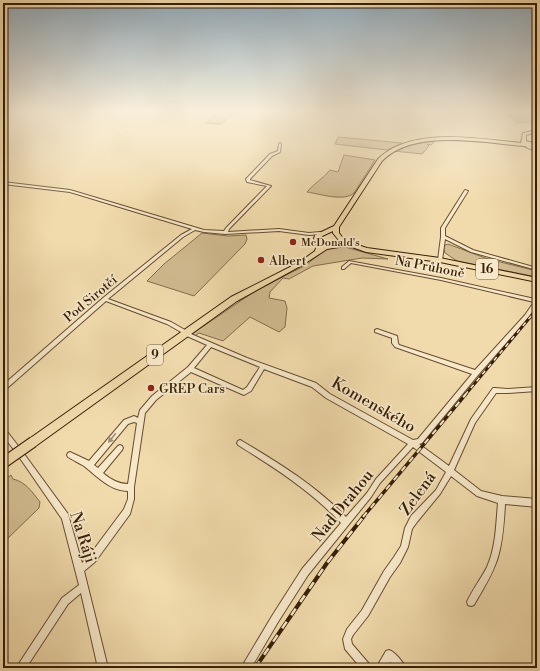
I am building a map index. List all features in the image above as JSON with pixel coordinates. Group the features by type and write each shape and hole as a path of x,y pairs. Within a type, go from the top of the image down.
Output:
{"main road":[{"path":"320,237 336,227 381,158 396,148 414,142"},
{"path":"502,142 535,144 536,149"},
{"path":"320,237 339,237 336,227"},
{"path":"320,237 332,245"},
{"path":"318,251 320,248 320,237"},
{"name":"9","path":"3,463 234,299 261,283 295,267 318,251 339,242 339,237"},
{"name":"16","path":"339,237 350,246"},
{"name":"16","path":"332,245 350,246 378,252 440,260 535,280"}],"street":[{"path":"225,233 269,186 248,181 272,154 279,151 280,144"},
{"path":"3,183 70,191 194,229 225,233 279,230 320,237"},
{"path":"440,260 443,228 466,191"},
{"name":"Pod Sirotčí","path":"3,388 105,299 182,236 194,229"},
{"path":"306,234 320,237"},
{"path":"443,237 472,252 537,269"},
{"name":"Na Průhoně","path":"343,268 350,262 441,279 537,300"},
{"path":"105,299 169,323 183,331"},
{"name":"Nad Drahou","path":"246,668 275,618 305,572 369,495 378,481 413,443 420,441 476,373 527,316 537,300"},
{"path":"377,331 395,336 395,344 397,346 476,373"},
{"name":"Komenského","path":"190,335 263,366 314,385 328,396 413,443 480,494 502,500 537,503"},
{"path":"80,570 92,559 127,511 131,499 131,487 142,412 154,398 190,369 210,344"},
{"path":"246,392 263,366"},
{"path":"190,369 242,393 246,392"},
{"name":"Zelená","path":"368,668 348,646 350,632 365,613 404,547 409,528 414,519 438,492 473,421 495,390 508,391 537,389"},
{"path":"246,392 249,399"},
{"path":"89,466 126,422 134,419 140,421"},
{"name":"Na Ráji","path":"3,431 18,449 66,517 103,668"},
{"path":"240,443 284,471 320,499 345,522"},
{"path":"98,473 120,448"},
{"path":"70,456 89,466 105,479 118,486 126,488 131,487"},
{"path":"471,602 487,575 494,559 498,539 502,500"},
{"path":"21,668 62,605 70,596 84,586"},
{"path":"381,668 389,654 401,668"}],"shaded area":[{"path":"336,142 402,143 387,150 335,144"},
{"path":"434,142 431,145 427,144 429,146 422,154 394,151 411,144"},
{"path":"344,155 375,160 354,193 350,196 338,197 307,192 330,170 338,172"},
{"path":"202,233 228,236 246,235 247,239 245,244 194,296 147,281 164,264"},
{"path":"448,244 488,259 537,271 537,277 457,261 445,253 443,246"},
{"path":"332,247 345,247 388,259 362,258 313,266 289,279 283,278 270,292 269,298 285,301 287,308 285,327 279,332 250,317 223,341 199,333 195,336 192,334 255,291 306,265 326,249"},
{"path":"11,475 13,479 22,482 40,502 39,508 3,543 3,481"}],"railway":[{"path":"465,395 537,309"},
{"path":"363,517 466,394"},
{"path":"255,668 327,563 364,516"}],"place":[{"name":"McDonald's","path":"293,242"},
{"name":"Albert","path":"261,260"},
{"name":"GREP Cars","path":"151,388"}]}
